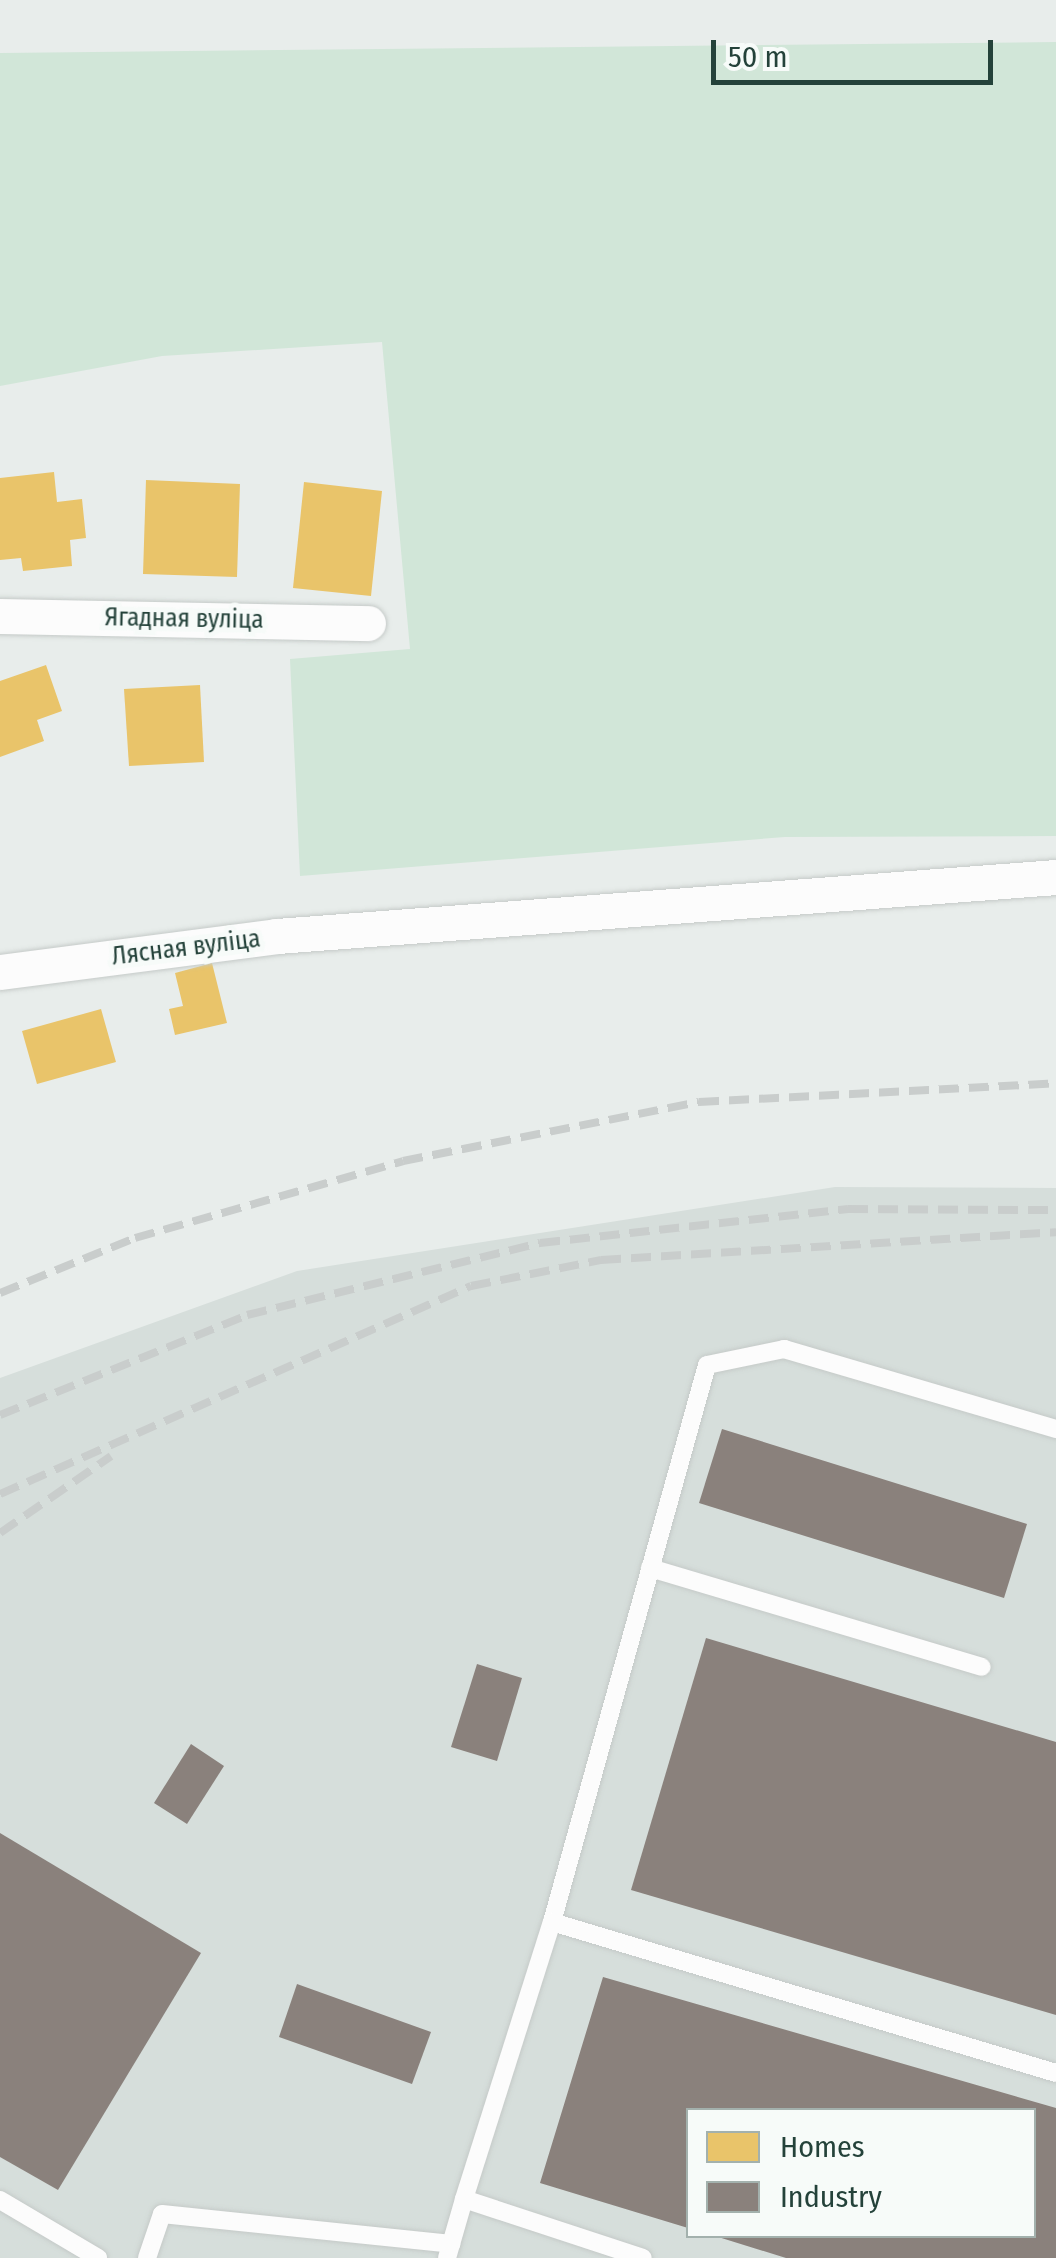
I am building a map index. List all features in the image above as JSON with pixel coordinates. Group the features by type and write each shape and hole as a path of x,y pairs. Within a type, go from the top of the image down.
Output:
{"street":[{"name":"Ягадная вуліца","path":"0,616 368,623"},
{"name":"Лясная вуліца","path":"0,972 374,932 1056,877"}],"lane":[{"path":"147,2258 162,2214 449,2251 552,1922 707,1365 784,1350 1056,1429"},
{"path":"650,1568 982,1667"},
{"path":"552,1922 1056,2073"},
{"path":"464,2199 643,2258"},
{"path":"0,2200 98,2258"}],"shaded area":[{"path":"835,1187 1056,1188 1056,2258 0,2258 0,1378 297,1271"}],"green space":[{"path":"1056,42 1056,836 785,837 300,876 290,659 410,649 382,342 162,356 0,386 0,53"}],"building: Homes":[{"path":"54,472 57,502 82,499 86,538 70,540 72,566 23,571 21,558 0,560 0,478"},
{"path":"146,480 240,484 237,577 143,574"},
{"path":"304,482 382,491 371,596 293,588"},
{"path":"46,665 62,711 37,720 44,741 0,757 0,681"},
{"path":"200,685 204,762 129,766 124,689"},
{"path":"212,963 227,1023 175,1035 169,1009 183,1006 175,973"},
{"path":"101,1009 116,1062 37,1084 22,1031"}],"building: Industry":[{"path":"722,1429 1027,1524 1004,1598 699,1503"},
{"path":"706,1638 1056,1742 1056,2015 631,1890"},
{"path":"477,1664 522,1678 497,1761 451,1747"},
{"path":"191,1744 224,1766 187,1824 154,1803"},
{"path":"0,1833 201,1953 58,2190 0,2157"},
{"path":"603,1977 1056,2108 1056,2258 786,2258 721,2238 1036,2238 1036,2108 686,2108 686,2227 540,2183"},
{"path":"297,1984 431,2032 412,2084 279,2037"}],"railway":[{"path":"0,1293 135,1238 403,1161 699,1102 1056,1083"},
{"path":"0,1415 247,1315 540,1243 848,1209 1056,1210"},
{"path":"0,1494 471,1286 601,1260 1056,1232"},
{"path":"0,1533 111,1456"}]}
